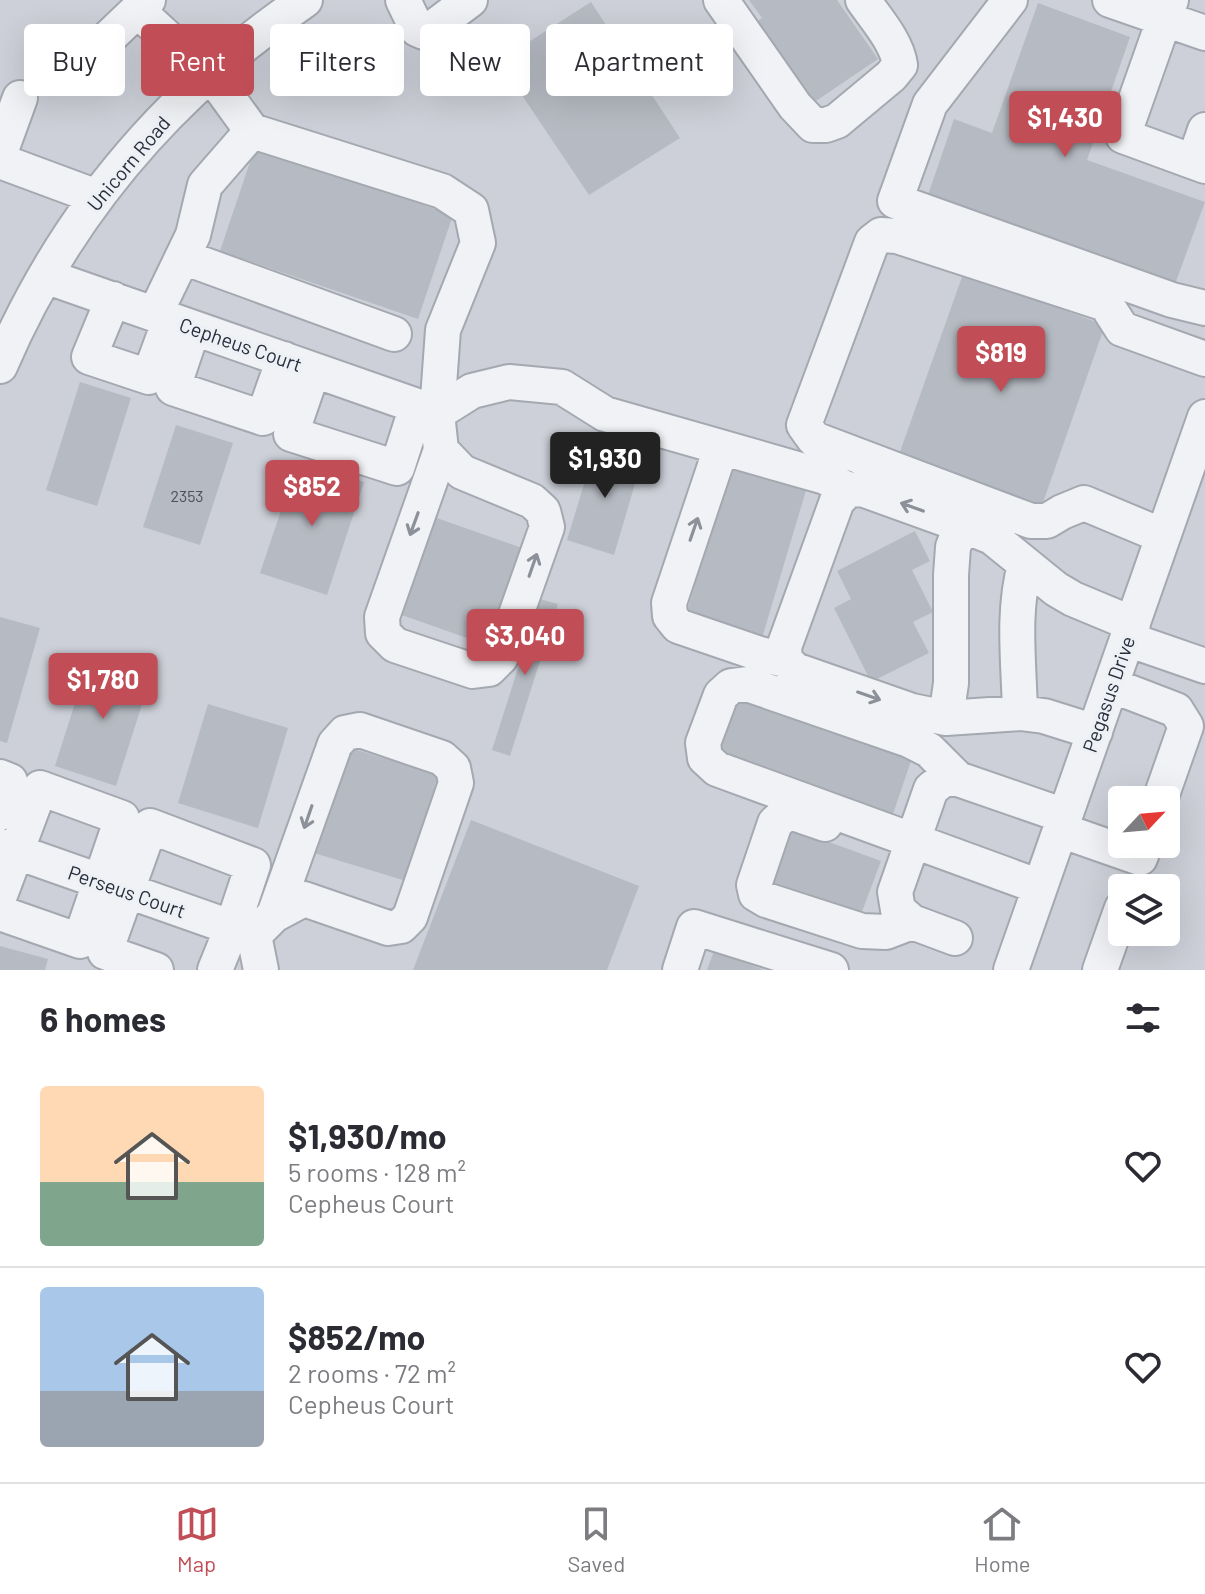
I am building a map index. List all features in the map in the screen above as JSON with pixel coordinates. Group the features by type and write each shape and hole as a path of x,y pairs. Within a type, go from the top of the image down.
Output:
{"street":[{"name":"Unicorn Road","path":"254,37 305,0"},
{"path":"403,0 417,29 424,32 470,0"},
{"path":"721,0 795,106 813,125 826,125 837,121 900,65 892,43 863,0"},
{"path":"1010,0 930,104 895,201 1172,300 1205,308"},
{"path":"1110,0 1167,10 1205,33"},
{"path":"122,24 142,5 158,24"},
{"path":"1167,10 1123,136 1200,164 1205,130"},
{"name":"Unicorn Road","path":"0,366 45,276 78,223 148,134 187,96"},
{"path":"227,96 252,131 442,191 471,210 478,243 443,330 427,410 397,468 291,434 298,364"},
{"path":"0,153 20,98"},
{"path":"161,382 183,257 193,235 205,185 252,131"},
{"path":"0,161 97,197"},
{"path":"1163,536 1084,503 1047,521 1031,521 814,439 804,425 872,242 881,235 897,236 1106,304 1122,329 1205,359"},
{"path":"183,257 394,334"},
{"name":"Cepheus Court","path":"45,276 427,410"},
{"path":"113,299 89,357 263,418 298,364"},
{"path":"427,410 472,391 509,382 562,387 605,414 825,477 992,537 1056,589 1130,631 1205,666"},
{"path":"427,410 441,450 462,472 532,501 543,511 547,527 501,657 489,669 473,671 395,645 383,633 382,617 441,450"},
{"name":"Pegasus Drive","path":"1011,970 1163,536 1199,452 1205,417"},
{"path":"721,448 669,603 670,616 678,626 912,711 946,718 1020,713 1044,716 1095,732"},
{"path":"790,665 784,647 837,501 855,489"},
{"path":"946,718 951,683 953,547 962,525"},
{"path":"1020,713 1017,613 1025,565"},
{"path":"910,848 717,769 705,758 703,743 721,695 731,686 747,684 909,740 929,750 958,779 1063,823 1138,863"},
{"path":"1111,685 1176,710 1186,726 1165,786"},
{"path":"215,970 253,926 335,744 345,733 360,730 442,758 453,768 456,783 410,917 401,926 388,928 304,899 253,926"},
{"path":"955,938 912,922 898,910 895,892 931,789 944,779 958,779"},
{"path":"0,895 13,790 122,818 113,886 92,947"},
{"path":"912,922 886,932 862,931 756,894 754,885 775,823 785,814 796,814 1040,887"},
{"path":"113,886 150,826 253,865 253,926 261,970"},
{"name":"Perseus Court","path":"8,849 113,886 253,926"},
{"path":"0,913 156,970"},
{"path":"680,970 694,927 831,970"},
{"path":"1100,970 1109,946"}],"shaded area":[{"path":"0,0 1205,0 1205,970 0,970"}],"building":[{"path":"749,0 837,0 878,59 813,103 754,23 762,18"},
{"path":"591,2 605,24 557,24"},
{"path":"1038,3 1130,37 1087,160 1205,202 1174,287 927,198 954,119 992,133"},
{"path":"546,31 546,96 653,96 680,138 589,195 523,96 530,96 530,41"},
{"path":"255,147 453,215 418,319 220,251"},
{"path":"963,274 1105,325 1039,514 896,463"},
{"path":"80,382 131,398 97,506 46,490"},
{"path":"176,425 233,443 200,545 143,527"},
{"path":"596,445 642,460 614,555 567,540"},
{"path":"298,460 364,482 327,595 260,573"},
{"path":"731,464 807,487 762,638 686,615"},
{"path":"431,516 522,548 487,645 396,613"},
{"path":"915,531 930,561 912,570 933,612 913,622 929,653 871,682 834,608 851,599 837,571"},
{"path":"540,599 558,604 510,756 492,750"},
{"path":"0,617 40,628 7,743 0,741"},
{"path":"90,656 151,676 116,786 55,766"},
{"path":"735,691 913,755 892,817 713,754"},
{"path":"208,704 288,728 258,828 178,803"},
{"path":"347,747 438,775 406,881 314,853"},
{"path":"471,820 639,886 607,970 413,970"},
{"path":"785,826 881,861 857,925 761,890"},
{"path":"0,946 48,959 45,970 0,970"},
{"path":"714,951 764,970 707,970"}]}
